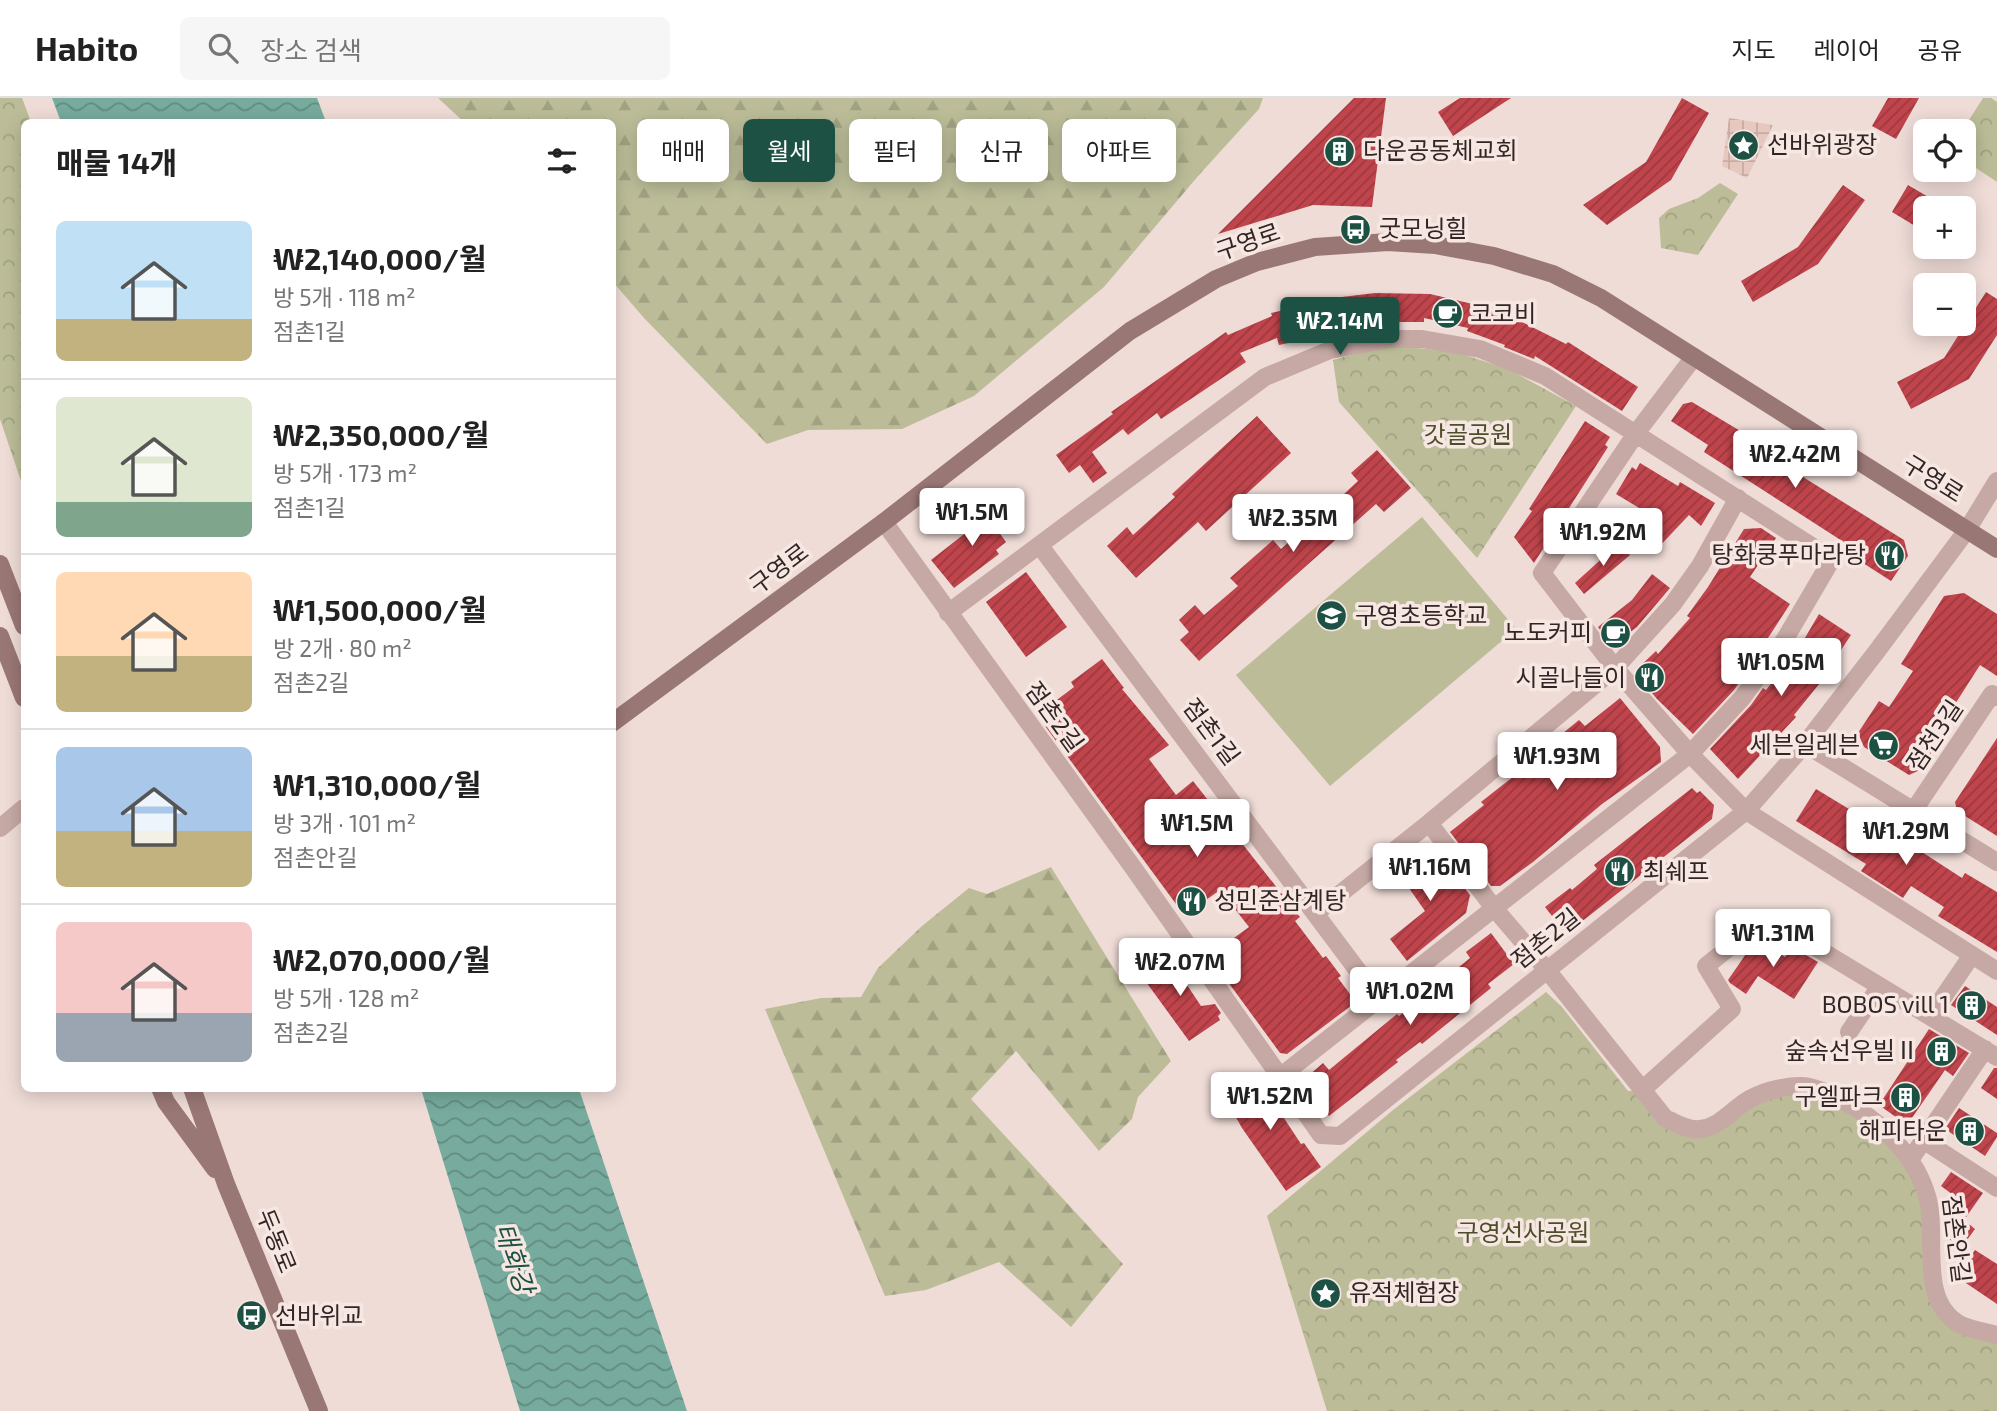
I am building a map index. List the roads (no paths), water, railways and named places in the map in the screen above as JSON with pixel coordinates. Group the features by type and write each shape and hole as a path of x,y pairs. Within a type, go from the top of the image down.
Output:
{"main road":[{"name":"구영로","path":"616,721 884,522 1130,331 1216,279 1258,262 1315,247 1388,242 1435,245 1494,256 1553,274 1601,298 1997,549"},
{"path":"0,564 21,618"},
{"path":"0,636 21,690"},
{"path":"162,1092 166,1102 226,1184"},
{"name":"두동로","path":"193,1092 226,1184 319,1411"}],"street":[{"path":"948,613 1265,377 1330,350 1390,339 1422,339 1480,349 1545,376 1637,432 1832,559 1785,639 1743,697 1690,754 1281,1076"},
{"path":"1694,357 1637,432 1542,573 1615,668 1690,754 1746,811 1997,971"},
{"name":"구영로","path":"1967,530 1997,481"},
{"path":"1315,913 1615,668 1672,604 1700,566 1738,498"},
{"name":"점촌2길","path":"884,522 1132,866 1321,1135 1340,1136 1746,811 1805,744 1967,530"},
{"name":"점촌1길","path":"1040,546 1379,999"},
{"name":"점천3길","path":"1914,810 1992,694 1997,697"},
{"path":"1805,744 1997,862"},
{"path":"0,828 21,810"},
{"path":"1429,822 1494,908"},
{"name":"점촌안길","path":"1494,908 1665,1118 1682,1127 1700,1130 1723,1121 1745,1102 1772,1090 1802,1086 1858,1108 1884,1129 1910,1160 1922,1180 1928,1198 1933,1282 1938,1298 1946,1311 1960,1324 1997,1335"},
{"path":"1642,1090 1732,1009 1706,966 1752,929 1792,933 1991,1053 1910,1160"},
{"path":"1931,1015 1972,956"},
{"path":"1849,1032 1880,986"},
{"name":"점촌안길","path":"1923,1140 1997,1188"}],"water":[{"path":"52,98 317,98 325,119 60,119"},
{"name":"태화강","path":"422,1092 580,1092 687,1411 520,1411"}],"place":[{"name":"선바위광장","path":"1744,145"},
{"name":"다운공동체교회","path":"1340,151"},
{"name":"굿모닝힐","path":"1356,229"},
{"name":"코코비","path":"1447,314"},
{"name":"탕화쿵푸마라탕","path":"1889,555"},
{"name":"구영초등학교","path":"1332,616"},
{"name":"노도커피","path":"1615,633"},
{"name":"시골나들이","path":"1649,678"},
{"name":"세븐일레븐","path":"1883,745"},
{"name":"최쉐프","path":"1620,872"},
{"name":"성민준삼계탕","path":"1191,901"},
{"name":"BOBOS vill 1","path":"1972,1005"},
{"name":"숲속선우빌Ⅱ","path":"1942,1051"},
{"name":"구엘파크","path":"1906,1097"},
{"name":"해피타운","path":"1970,1131"},
{"name":"유적체험장","path":"1326,1293"},
{"name":"선바위교","path":"252,1316"}],"park label":[{"name":"갓골공원","path":"1468,435"},
{"name":"구영선사공원","path":"1523,1233"}]}
